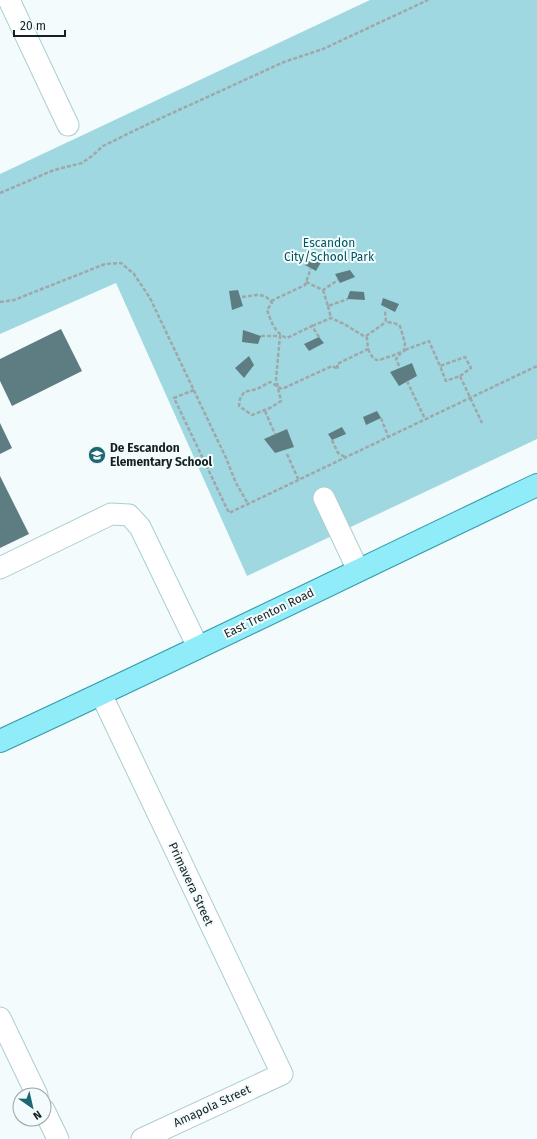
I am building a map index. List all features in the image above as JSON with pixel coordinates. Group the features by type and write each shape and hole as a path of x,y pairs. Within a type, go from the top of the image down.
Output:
{"main road":[{"name":"East Trenton Road","path":"0,741 537,485"}],"street":[{"path":"9,0 68,125"},
{"path":"324,498 358,570"},
{"path":"0,568 111,514 129,515 140,527 198,647"},
{"name":"Primavera Street","path":"101,694 282,1074"},
{"path":"0,1018 33,1087"},
{"name":"Amapola Street","path":"142,1139 282,1074"},
{"path":"52,1127 58,1139"}],"path":[{"path":"0,193 54,170 68,168 82,163 103,146 146,125 284,62 323,49 428,0"},
{"path":"0,302 14,300 105,264 121,263 134,274 150,298 226,458 236,483 248,504"},
{"path":"271,301 305,285 311,268"},
{"path":"323,290 338,280"},
{"path":"306,282 323,290 331,318"},
{"path":"242,297 261,295 268,297 271,301"},
{"path":"328,306 348,298"},
{"path":"271,301 272,303 267,310 271,321 280,336 276,379 277,387 281,402 252,415 239,406 240,399 244,392 257,389 270,382 277,387 282,389 332,366 338,369 337,364 368,349"},
{"path":"385,310 386,322"},
{"path":"261,336 280,336 287,338 331,318 366,336 368,349 371,356 376,360 383,360 391,356 396,356 404,351"},
{"path":"366,336 386,322 394,323 400,326 405,343 404,351"},
{"path":"312,326 319,337"},
{"path":"399,366 396,359 406,348 429,341 446,381 460,376 471,368 465,357 440,366"},
{"path":"194,390 174,398 229,513 299,481 344,457 537,366"},
{"path":"460,376 482,423"},
{"path":"407,382 425,419"},
{"path":"265,411 275,434"},
{"path":"381,418 388,436"},
{"path":"332,440 338,453 344,457"},
{"path":"287,454 299,481"}],"green space":[{"name":"Escandon City/School Park","path":"370,0 537,0 537,439 247,576 116,283 0,334 0,174"}],"building":[{"path":"314,253 324,257 316,271 305,265"},
{"path":"350,270 355,277 340,283 335,274"},
{"path":"238,290 243,306 232,310 229,291"},
{"path":"350,291 364,292 365,300 347,299"},
{"path":"383,298 399,304 395,312 381,305"},
{"path":"61,329 82,371 12,406 0,381 0,359"},
{"path":"243,330 261,336 258,344 242,342"},
{"path":"319,337 324,343 309,351 304,344"},
{"path":"249,356 254,365 244,378 235,368"},
{"path":"412,363 417,376 399,386 390,372"},
{"path":"377,411 381,418 366,425 363,417"},
{"path":"0,423 12,448 0,454"},
{"path":"342,427 346,434 332,440 328,434"},
{"path":"287,429 294,447 275,453 264,439"},
{"path":"0,476 29,534 0,548"}],"place":[{"name":"De Escandon Elementary School","path":"97,455"}]}
